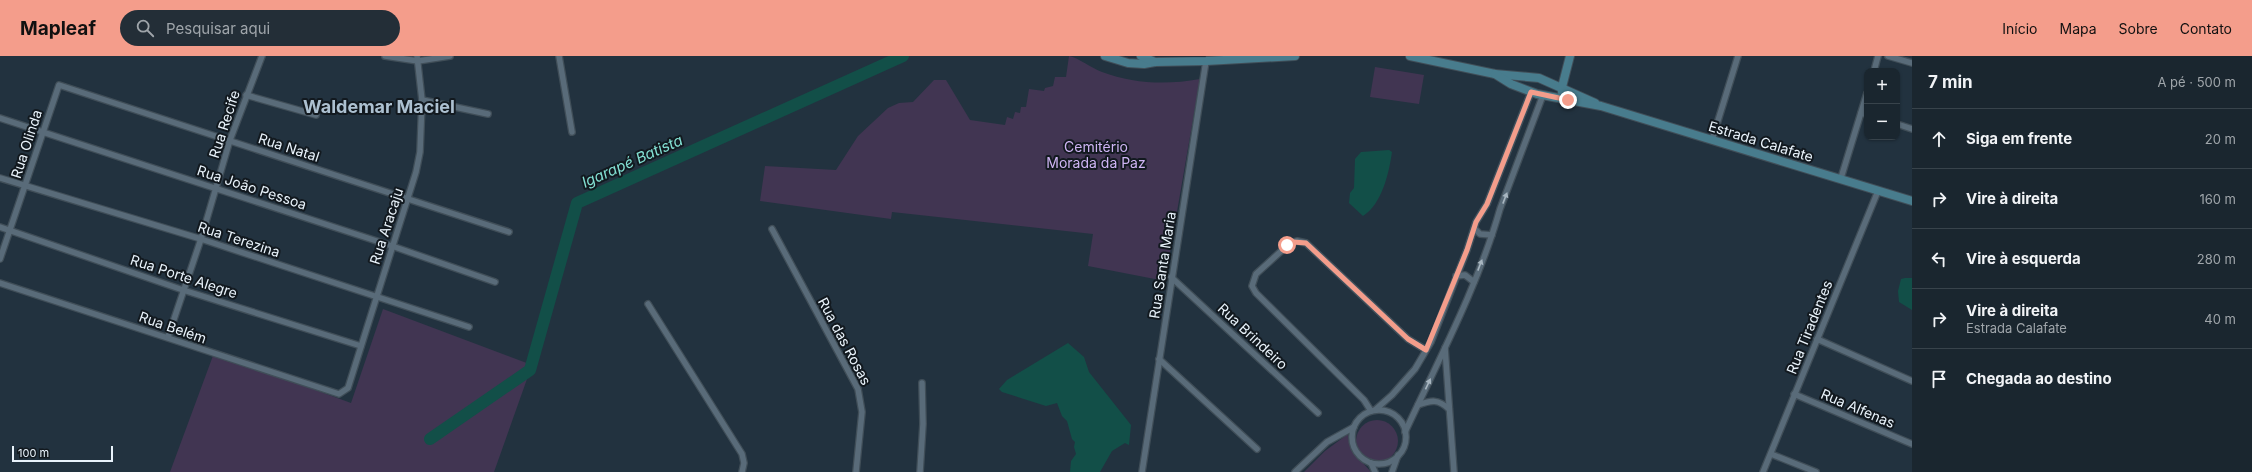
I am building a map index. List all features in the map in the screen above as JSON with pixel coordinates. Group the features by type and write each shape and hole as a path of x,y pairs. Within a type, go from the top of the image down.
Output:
{"street":[{"name":"Rua Recife","path":"168,337 201,239 230,140 262,56"},
{"path":"385,56 418,59 450,56"},
{"path":"559,56 572,132"},
{"path":"1105,56 1137,64 1295,56"},
{"path":"1141,56 1155,62"},
{"name":"Estrada Calafate","path":"1410,56 1495,74 1530,77 1562,87 1601,106"},
{"path":"1558,98 1562,94 1562,87 1570,56"},
{"path":"1712,140 1738,56"},
{"path":"1875,68 1878,56"},
{"path":"1888,56 1912,63"},
{"name":"Rua Aracaju","path":"339,394 348,388 408,198 420,152 422,100 418,59"},
{"name":"Rua Santa Maria","path":"1142,472 1171,277 1206,61"},
{"name":"Estrada Calafate","path":"1495,74 1527,90 1544,95 1601,106 1841,178 1912,201"},
{"path":"1398,456 1386,463 1371,463 1362,458 1356,451 1352,442 1354,427 1360,417 1373,411 1406,379 1426,350 1437,327 1478,218 1487,204 1527,90 1522,83 1530,77"},
{"name":"Rua Olinda","path":"0,259 57,87 61,85"},
{"name":"Rua Natal","path":"61,85 509,232"},
{"path":"246,95 316,115"},
{"path":"1392,472 1405,442 1405,432 1474,282 1544,95"},
{"path":"422,100 488,114"},
{"path":"1841,178 1864,114"},
{"name":"Rua João Pessoa","path":"0,118 392,246 495,282"},
{"path":"1900,125 1912,129"},
{"name":"Rua Terezina","path":"0,178 201,239 469,327"},
{"name":"Rua Tiradentes","path":"1763,472 1878,191"},
{"name":"Rua Porte Alegre","path":"0,227 183,290 361,346"},
{"name":"Rua das Rosas","path":"772,229 858,389 862,412 856,472"},
{"path":"1474,229 1480,234 1492,235"},
{"path":"1373,411 1364,400 1256,293 1252,282 1256,274 1290,243 1297,241 1306,243 1408,339 1426,350"},
{"path":"1456,276 1465,275 1474,282"},
{"name":"Rua Brindeiro","path":"1171,277 1230,330 1318,414"},
{"name":"Rua Belém","path":"0,282 339,394"},
{"path":"648,304 740,450 743,458 742,472"},
{"path":"1818,340 1912,381"},
{"path":"1445,346 1454,472"},
{"path":"1159,359 1196,391 1257,449"},
{"path":"920,472 923,424 922,383"},
{"name":"Rua Alfenas","path":"1794,394 1912,444"},
{"path":"1418,404 1431,400 1438,401 1449,409"},
{"path":"1373,411 1386,411 1397,417 1405,432"},
{"path":"1295,472 1327,442 1354,427"},
{"path":"1771,454 1816,472"},
{"path":"1371,463 1376,472"}],"green space":[{"name":"Cemitério Morada da Paz","path":"1069,56 1102,72 1126,79 1163,83 1200,79 1165,281 1088,266 1093,234 892,212 891,219 760,201 765,166 836,170 858,136 888,108 899,103 913,102 934,80 946,80 970,120 1005,125 1007,117 1013,119 1015,112 1020,113 1021,107 1026,107 1029,89 1044,91 1045,88 1053,86 1055,77 1066,77"},
{"path":"1375,67 1424,75 1419,104 1370,97"},
{"path":"383,309 532,365 494,472 170,472 214,353 351,403"},
{"path":"1377,420 1392,426 1398,441 1392,456 1377,462 1362,456 1356,441 1362,426"},
{"path":"1348,434 1352,451 1371,472 1304,472 1325,451"}],"shaded area":[{"path":"1389,150 1392,152 1384,187 1370,211 1363,216 1349,203 1350,193 1354,188 1355,159 1361,152"},
{"path":"1912,278 1912,310 1899,302 1898,291 1901,279"},
{"path":"1068,343 1084,357 1089,372 1131,425 1129,445 1125,443 1112,451 1100,472 1070,472 1071,461 1076,454 1074,447 1075,442 1072,439 1067,421 1062,416 1057,403 1046,406 1002,392 999,389 1007,380"}],"waterway":[{"name":"Igarapé Batista","path":"430,439 530,370 577,203 903,56"}],"district":[{"name":"Waldemar Maciel","path":"379,106"}],"route":[{"path":"1287,245 1297,241 1306,243 1408,339 1426,350 1437,327 1467,250 1476,222 1487,204 1531,92 1568,100"}]}
